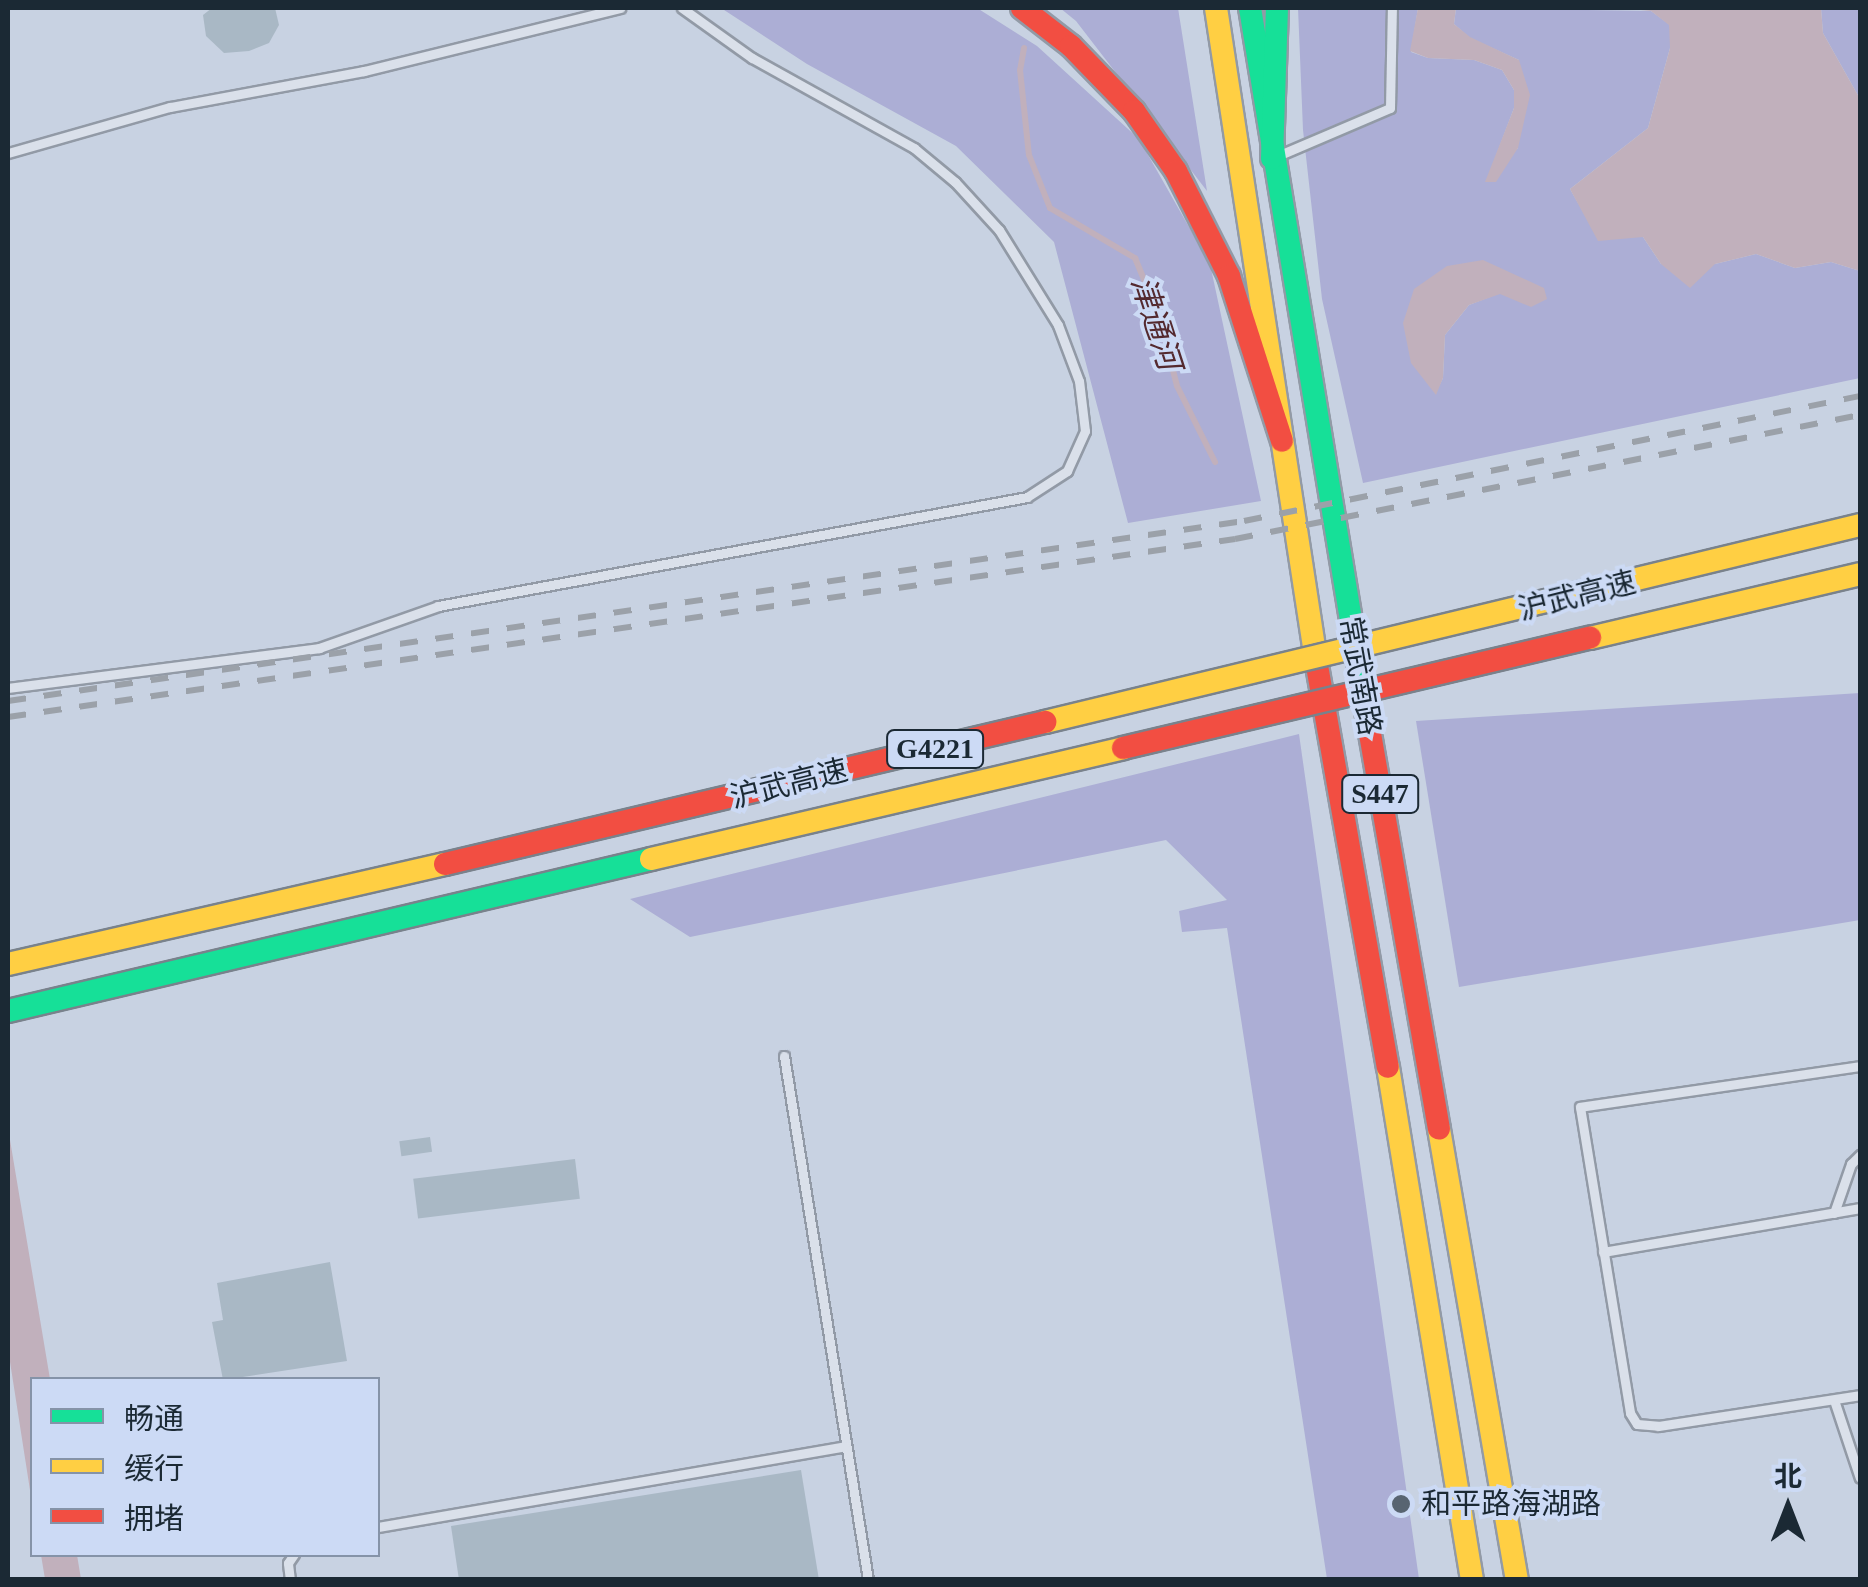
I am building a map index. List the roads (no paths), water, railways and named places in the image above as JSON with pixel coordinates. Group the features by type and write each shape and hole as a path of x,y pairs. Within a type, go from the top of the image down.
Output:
{"main road":[{"path":"1022,8 1071,46 1134,110 1176,171 1239,302 1282,440"},
{"name":"常武南路","path":"1216,8 1306,606 1400,1136 1472,1580"},
{"name":"常武南路","path":"1250,8 1272,158 1516,1580"},
{"path":"1272,158 1277,8"},
{"name":"沪武高速","path":"8,964 683,810 1860,526"},
{"name":"沪武高速","path":"8,1012 1860,574"}],"lane":[{"path":"8,154 170,107 364,71 620,8"},
{"path":"8,688 319,648 438,606 1027,497 1067,472 1084,430 1080,381 1058,325 999,230 956,182 914,148 752,58 682,8"},
{"path":"1272,158 1390,108 1392,8"},
{"path":"784,1056 868,1580"},
{"path":"1860,1066 1580,1108 1630,1413 1637,1424 1658,1426 1860,1396"},
{"path":"1834,1213 1851,1164 1860,1155"},
{"path":"1603,1252 1860,1208"},
{"path":"1834,1400 1860,1478"},
{"path":"380,1527 846,1446"}],"waterway":[{"name":"津通河","path":"1024,48 1020,70 1029,155 1050,208 1135,258 1158,313 1177,386 1215,462"}],"railway":[{"path":"8,701 1244,521 1860,396"},
{"path":"8,717 1235,539 1860,415"}],"place":[{"name":"和平路海湖路","path":"1401,1504"}]}
